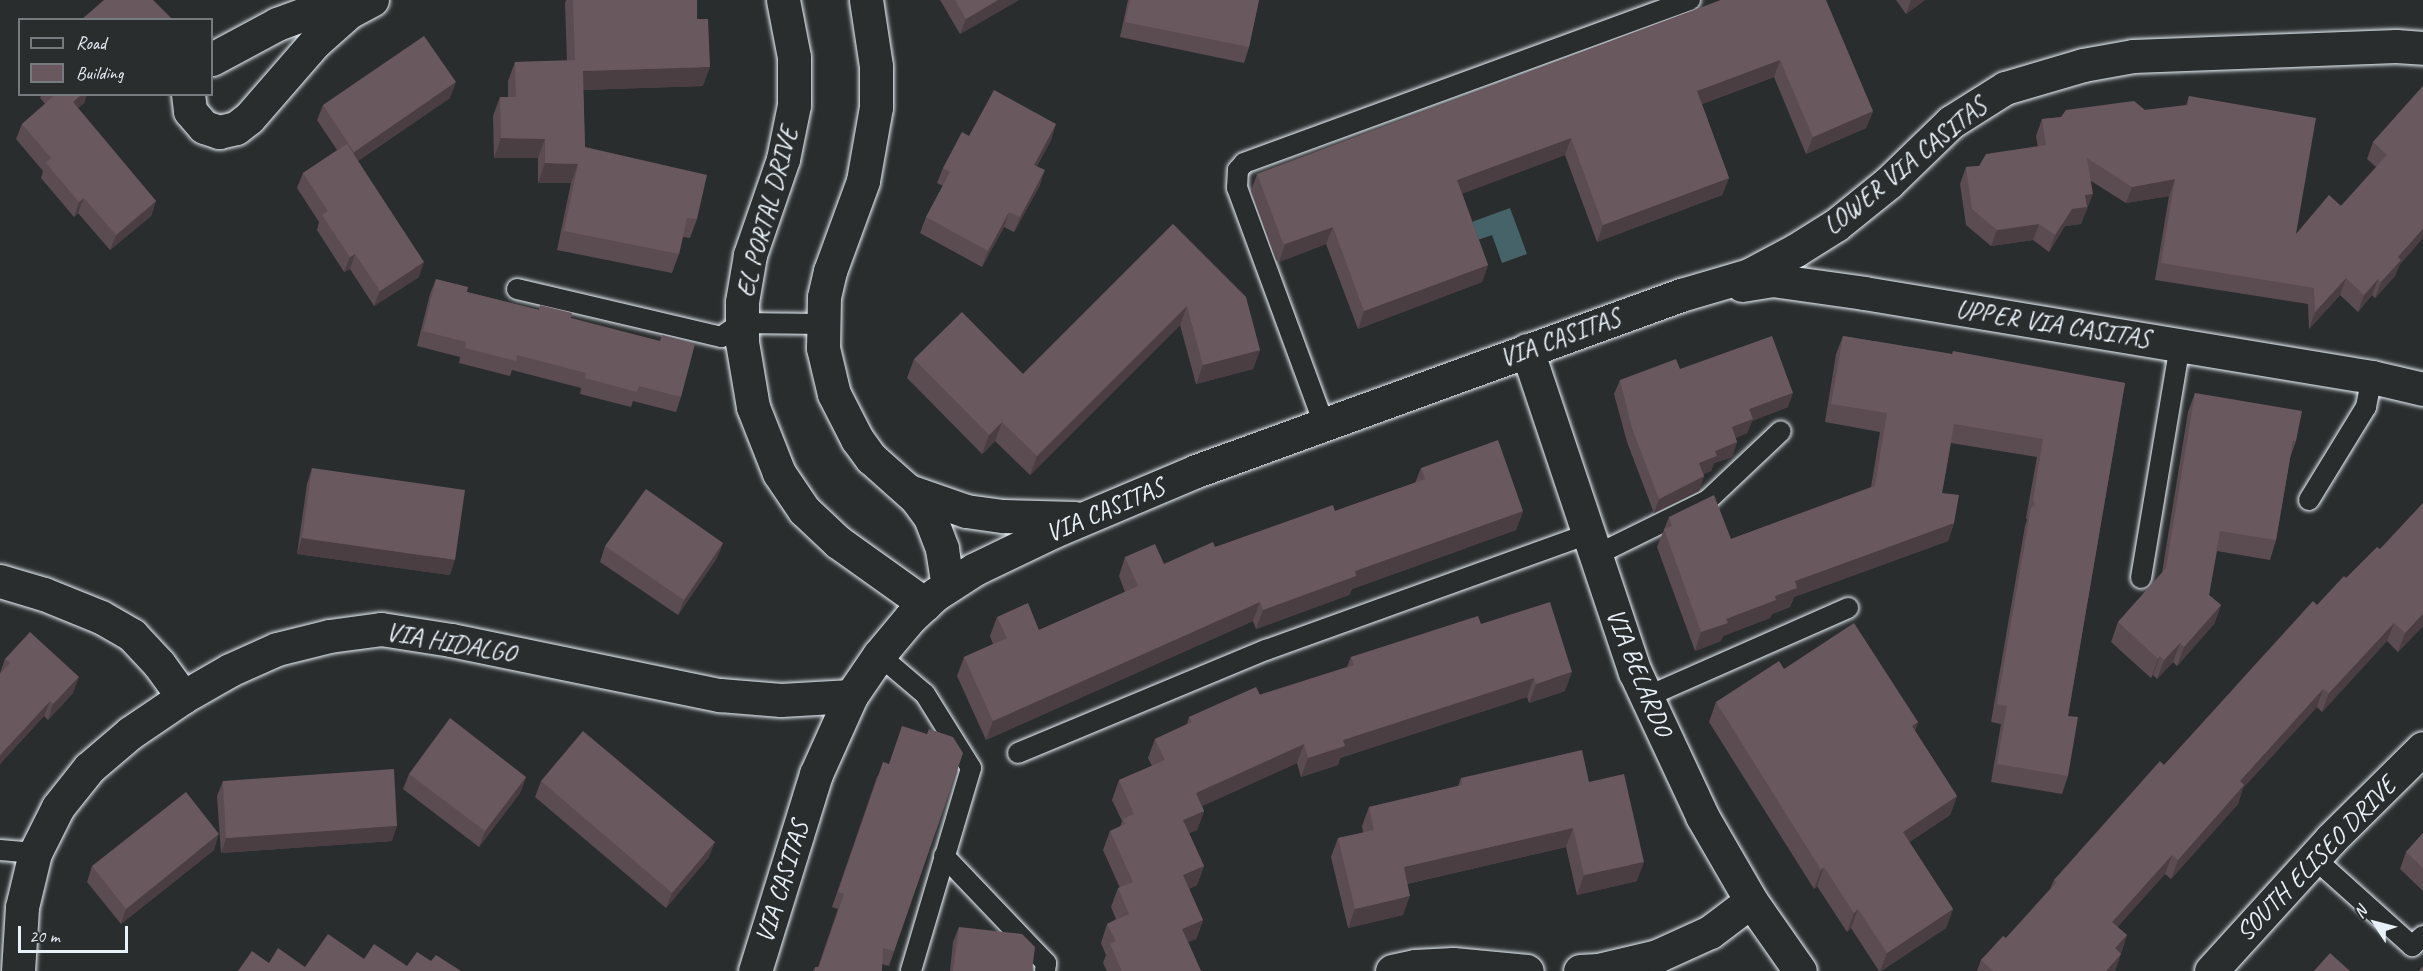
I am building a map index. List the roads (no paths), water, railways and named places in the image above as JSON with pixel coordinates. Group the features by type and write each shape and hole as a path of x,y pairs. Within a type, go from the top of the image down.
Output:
{"street":[{"path":"213,57 277,24 326,6 352,0"},
{"path":"188,96 190,111 204,127 219,132 237,128 249,118 315,42 349,12 372,0"},
{"name":"EL PORTAL DRIVE","path":"783,0 794,57 794,105 783,159 750,255 741,323 744,363 753,407 779,473 804,510 854,554 936,595"},
{"path":"866,0 876,66 876,107 863,181 830,271 822,324 827,371 844,416 871,458 908,491 923,507 935,526 945,561 936,595"},
{"name":"LOWER VIA CASITAS","path":"1681,295 1749,275 1836,225 1888,183 1951,122 2004,88 2083,64 2133,56 2396,46 2423,48"},
{"name":"UPPER VIA CASITAS","path":"1681,295 1772,280 2372,377 2423,389"},
{"name":"VIA CASITAS","path":"755,971 816,774 851,696 879,655 936,595 996,558 1083,518 1196,471 1681,295"},
{"name":"VIA BELARDO","path":"1527,350 1635,672 1646,698 1702,816 1751,901 1800,971"},
{"path":"908,491 947,507 966,511 1003,516 1083,518"},
{"path":"0,581 44,594 101,617 132,635 159,664 183,697"},
{"name":"VIA HIDALGO","path":"18,971 22,907 35,853 58,807 89,768 130,733 183,697 230,670 277,649 329,636 381,629 451,640 720,695 781,700 851,696"},
{"name":"SOUTH ELISEO DRIVE","path":"2211,971 2314,858 2423,748"},
{"path":"1580,971 1598,970 1657,956 1710,932 1751,901"},
{"path":"1392,971 1415,966 1453,964 1527,971"}],"lane":[{"path":"1324,424 1237,188 1238,171 1244,163 1690,0"},
{"path":"517,289 721,337 741,323 822,324"},
{"path":"2141,578 2180,345"},
{"path":"2309,500 2366,407 2372,377"},
{"path":"1018,753 1266,650 1592,545 1708,500 1781,431"},
{"path":"1646,698 1848,608"},
{"path":"879,655 925,694 971,768 911,971"},
{"path":"0,850 35,853"},
{"path":"944,856 1046,963 1045,971"},
{"path":"2314,858 2412,946 2423,936"}],"water":[{"path":"1510,208 1527,254 1502,263 1492,235 1475,241 1469,223"}]}
